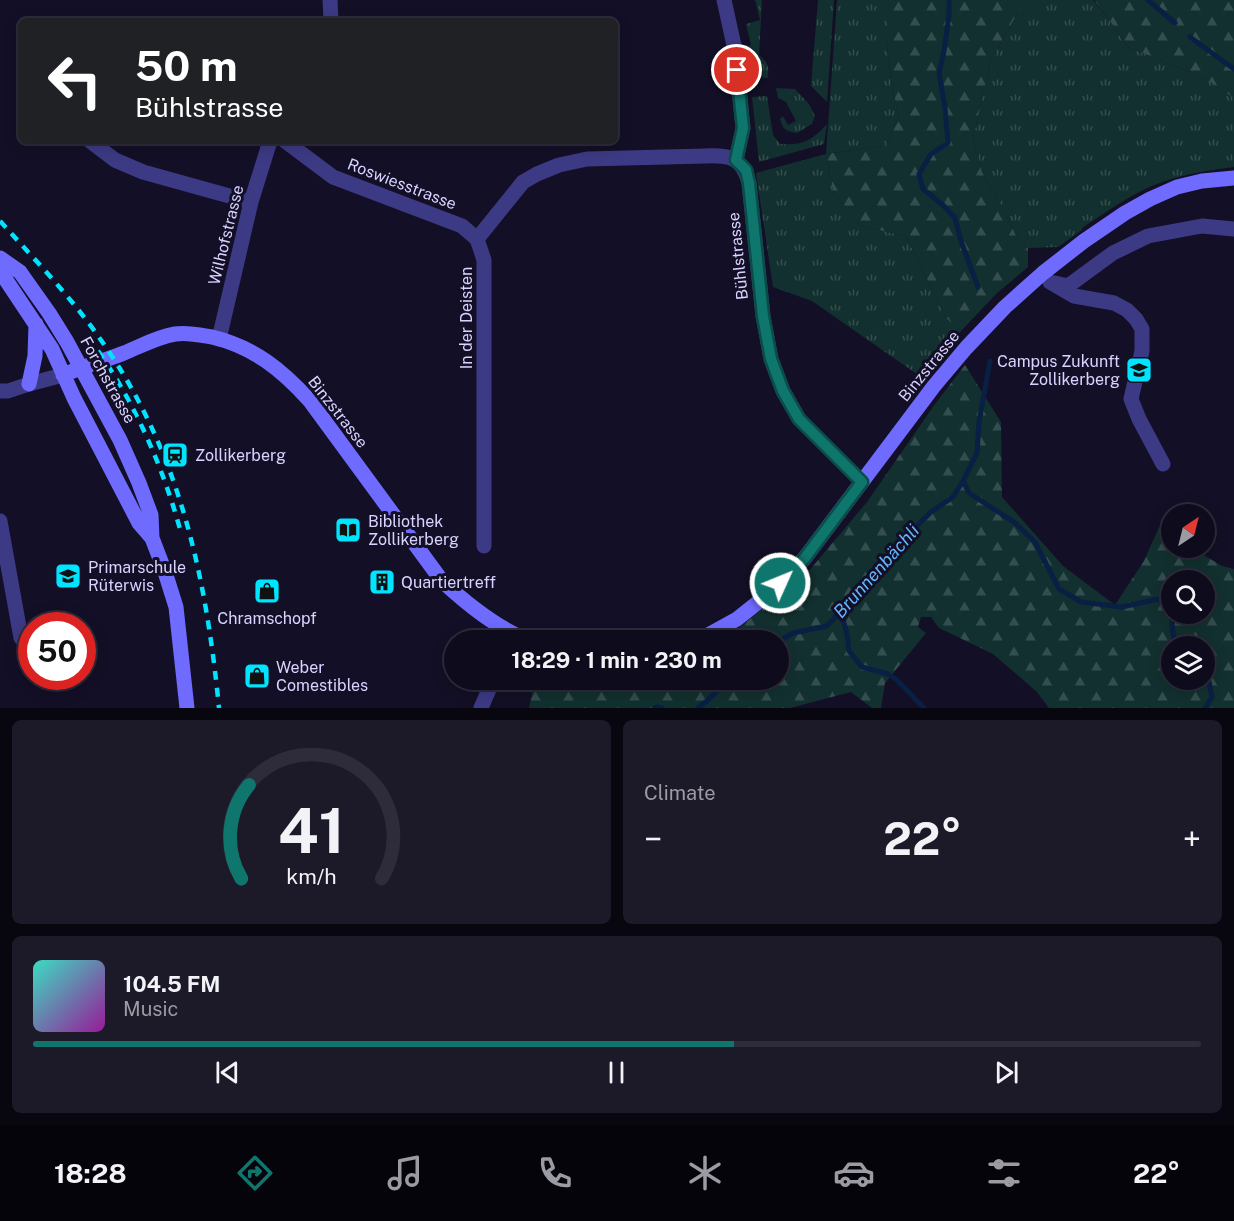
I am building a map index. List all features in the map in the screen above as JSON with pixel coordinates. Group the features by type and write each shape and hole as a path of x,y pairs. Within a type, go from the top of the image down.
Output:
{"main road":[{"name":"Binzstrasse","path":"717,630 737,619 767,595 804,559 934,386 1005,307 1046,277 1100,230 1125,213 1177,188 1202,181 1234,178"},
{"name":"Forchstrasse","path":"0,258 20,272 49,314 120,440 139,483 151,515 152,538 176,607 187,708"},
{"name":"Forchstrasse","path":"0,271 52,349 74,398 139,523 152,538"},
{"path":"28,384 34,356 36,324"},
{"name":"Binzstrasse","path":"63,375 161,337 177,334 198,334 219,339 266,360 294,384 321,416 442,581 462,600 504,630"}],"street":[{"path":"330,0 331,18"},
{"path":"477,239 523,182 558,165 587,159 723,155 736,160 743,128 735,50 724,0"},
{"path":"94,144 115,160 142,172 251,202"},
{"name":"Wilhofstrasse","path":"219,339 251,202 269,144"},
{"name":"Roswiesstrasse","path":"289,144 333,177 462,226 477,239"},
{"name":"Bühlstrasse","path":"736,160 746,170 749,183 763,316 771,359 783,391 799,419 862,482"},
{"path":"1046,277 1068,286 1113,253 1148,236 1202,226 1234,229"},
{"name":"In der Deisten","path":"477,239 484,260 484,546"},
{"path":"1046,277 1074,296 1114,303 1127,310 1136,319 1142,329 1142,351 1131,399 1163,464"},
{"path":"0,392 63,375"},
{"path":"0,521 18,621"},
{"path":"481,708 489,690"}],"green space":[{"path":"755,0 762,0 759,55 767,65 768,78 753,77 748,46 751,45 746,24 760,20"},
{"path":"818,0 834,0 827,102 811,86"},
{"path":"837,0 887,0 887,43 892,88 899,115 886,145 826,154"},
{"path":"887,0 1027,0 1020,8 991,61 973,138 982,172 1017,238 1028,248 1028,267 997,293 961,331 946,318 906,236 861,226 833,192 826,154 886,145 899,115 892,88 887,43"},
{"path":"1027,0 1093,0 1128,47 1204,78 1234,98 1234,167 1188,175 1151,186 1082,228 1058,247 1028,248 1017,238 982,172 973,138 991,61 1020,8"},
{"path":"1094,0 1234,0 1234,98 1204,78 1128,47"},
{"path":"776,88 795,89 809,104 815,116 812,124 797,133 784,128 780,119 783,116 788,125 796,121 786,102 778,98"},
{"path":"767,96 773,135 780,144 806,141 827,124 824,144 759,162 752,97"},
{"path":"826,154 833,192 861,226 906,236 946,318 961,331 921,377 812,301 773,287 756,173"},
{"path":"965,365 1001,422 1002,497 1063,566 1115,605 1144,561 1159,527 1161,528 1161,558 1209,558 1222,566 1234,569 1234,708 1049,708 1037,692 993,654 939,628 931,617 921,617 918,627 926,633 885,683 881,708 872,708 851,692 790,708 529,708 533,690 789,690 789,630 736,630 808,572 867,502"}],"waterway":[{"path":"949,0 949,15 939,73 948,143 931,154 919,174 923,189 955,218 978,287"},
{"path":"1148,0 1175,23"},
{"path":"1190,37 1234,69"},
{"path":"990,361 979,422 977,453 963,481 969,493 1014,522 1035,542 1059,589 1081,602 1122,607 1158,599 1161,601"},
{"name":"Brunnenbächli","path":"789,635 827,626 854,597 872,571 931,512 953,497 963,481"},
{"path":"841,612 849,651 862,667 888,674 897,680 924,708"},
{"path":"1172,624 1174,636"},
{"name":"Brunnenbächli","path":"698,708 717,690"},
{"path":"1205,708 1212,697 1211,690"},
{"name":"Brunnenbächli","path":"655,708 662,708"}],"railway":[{"path":"0,221 53,280 103,343 130,385 152,428 185,517 197,564 219,708"},
{"path":"88,337 118,381 143,429 164,478 180,529"}],"place":[{"name":"Campus Zukunft Zollikerberg","path":"1139,370"},
{"name":"Zollikerberg","path":"175,455"},
{"name":"Bibliothek Zollikerberg","path":"348,530"},
{"name":"Primarschule Rüterwis","path":"68,576"},
{"name":"Quartiertreff","path":"382,582"},
{"name":"Chramschopf","path":"267,591"},
{"name":"Weber Comestibles","path":"257,676"}],"route":[{"path":"737,70 743,128 736,160 746,170 749,183 763,316 771,359 783,391 799,419 862,482 804,559 780,583"}]}
